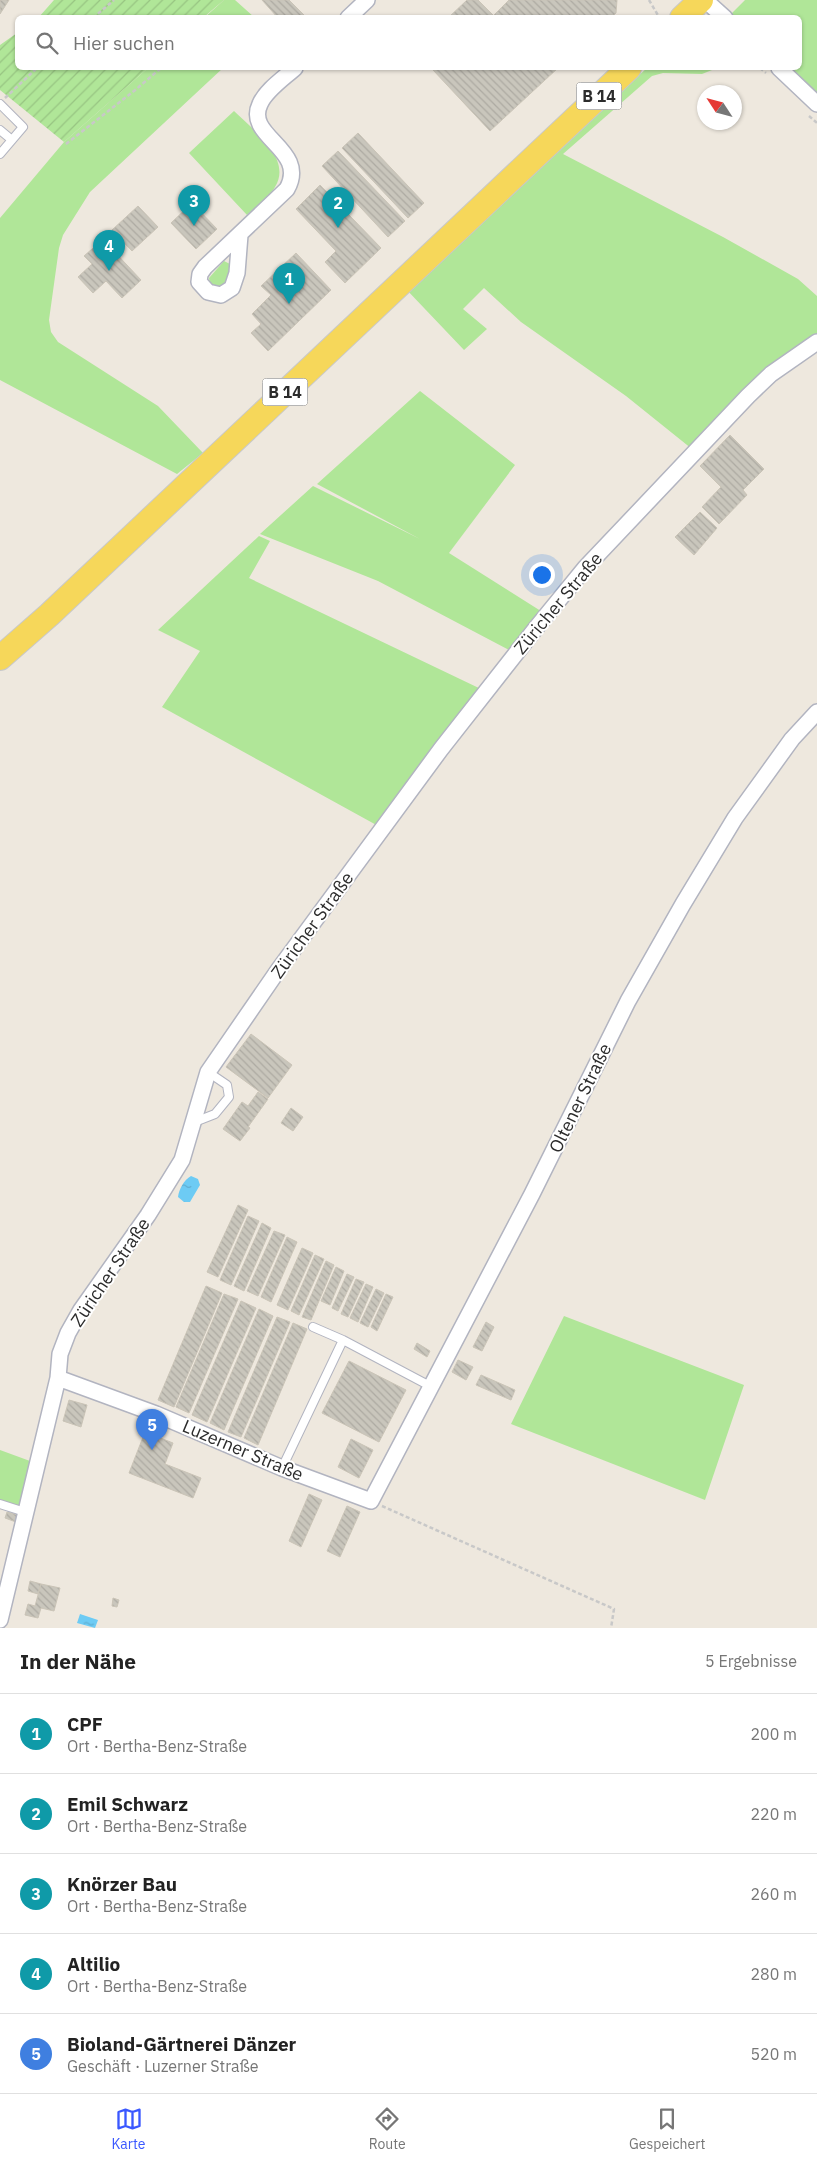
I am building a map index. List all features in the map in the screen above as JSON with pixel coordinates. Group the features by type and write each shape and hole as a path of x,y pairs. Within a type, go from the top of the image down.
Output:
{"main road":[{"path":"684,15 701,0"},
{"name":"B 14","path":"0,658 49,615 627,70"}],"street":[{"path":"351,15 367,0"},
{"path":"680,15 681,0"},
{"path":"706,0 722,15"},
{"path":"240,234 287,189 291,182 290,161 259,124 257,111 266,95 293,70"},
{"path":"781,70 817,104"},
{"name":"Züricher Straße","path":"0,1620 58,1378 60,1354 68,1333 81,1310 148,1214 182,1160 208,1072 279,969 441,749 585,568 748,396 771,374 817,342"},
{"name":"Oltener Straße","path":"371,1501 532,1194 628,1000 735,818 792,739 816,715"},
{"name":"Luzerner Straße","path":"58,1378 156,1414 282,1468 371,1501"}],"lane":[{"path":"0,103 23,127 0,154"},
{"path":"0,130 12,140"},
{"path":"192,1123 215,1114 229,1097 227,1085 208,1072"},
{"path":"313,1327 343,1340 430,1386"},
{"path":"282,1468 343,1340"},
{"path":"0,1504 25,1512"}],"path":[{"path":"96,15 114,0"},
{"path":"649,0 658,15"},
{"path":"0,103 35,70"},
{"path":"66,144 159,70"},
{"path":"371,1501 614,1609 611,1628"}],"green space":[{"path":"54,0 224,0 206,15 41,15"},
{"path":"224,0 235,0 252,15 207,15"},
{"path":"745,0 817,0 817,97 788,70 802,70 802,15 730,15"},
{"path":"15,34 15,70 146,70 64,142 0,90 0,45"},
{"path":"146,70 221,70 90,192 63,235 59,248 49,320 51,332 58,342 158,406 203,453 177,474 0,380 0,218 64,142"},
{"path":"645,70 712,70 702,74 663,73 652,76 563,154 723,237 798,279 817,296 817,339 692,449 626,396 521,322 484,288 463,309 487,329 464,350 405,288"},
{"path":"234,111 260,135 275,155 279,165 279,176 275,187 247,215 189,153"},
{"path":"224,261 230,264 229,280 220,289 210,284 209,278"},
{"path":"420,391 515,465 449,553 544,613 513,652 378,581 260,534 313,486 420,539 317,484"},
{"path":"259,536 270,541 249,578 483,690 380,827 162,707 200,651 158,630"},
{"path":"564,1316 744,1385 705,1500 511,1424"},
{"path":"0,1450 30,1461 19,1507 0,1500"}],"water":[{"path":"191,1176 198,1179 200,1185 190,1202 184,1202 178,1197 184,1182"},
{"path":"80,1614 98,1620 95,1628 77,1623"}],"building":[{"path":"0,0 9,0 0,14"},
{"path":"262,0 289,0 304,15 275,15"},
{"path":"467,0 478,0 493,15 451,15"},
{"path":"509,0 617,0 616,13 614,15 494,15"},
{"path":"433,70 556,70 490,131"},
{"path":"358,133 424,203 408,218 342,148"},
{"path":"338,151 405,221 388,237 322,166"},
{"path":"320,185 381,248 345,283 325,262 336,251 296,209"},
{"path":"192,203 217,229 196,249 171,223"},
{"path":"138,206 158,227 132,251 112,230"},
{"path":"109,234 117,243 111,248 141,280 122,298 106,281 93,293 78,277 92,264 84,256"},
{"path":"296,253 331,290 268,351 251,333 261,324 252,314 271,295 261,286"},
{"path":"730,435 764,469 743,490 747,495 719,524 702,507 721,487 700,466"},
{"path":"700,512 717,528 694,555 675,537"},
{"path":"251,1034 292,1065 268,1098 226,1067"},
{"path":"258,1092 268,1099 240,1141 223,1129 242,1102 248,1106"},
{"path":"291,1108 303,1117 293,1131 281,1123"},
{"path":"238,1205 248,1210 218,1277 207,1272"},
{"path":"248,1216 259,1221 231,1285 220,1280"},
{"path":"262,1223 271,1228 244,1291 234,1286"},
{"path":"274,1231 285,1235 258,1296 247,1291"},
{"path":"287,1237 297,1242 271,1302 261,1297"},
{"path":"302,1248 313,1253 288,1310 277,1305"},
{"path":"315,1255 324,1259 299,1315 291,1311"},
{"path":"326,1261 334,1265 311,1320 302,1317"},
{"path":"336,1267 344,1271 330,1305 321,1301"},
{"path":"347,1274 354,1277 338,1311 332,1308"},
{"path":"356,1279 364,1282 348,1317 341,1314"},
{"path":"366,1284 373,1287 358,1322 350,1318"},
{"path":"206,1286 222,1293 174,1407 158,1400"},
{"path":"376,1289 384,1293 368,1327 360,1323"},
{"path":"224,1294 238,1299 189,1413 176,1407"},
{"path":"386,1294 393,1297 377,1331 371,1327"},
{"path":"241,1301 256,1308 207,1422 192,1415"},
{"path":"259,1309 273,1316 224,1430 210,1423"},
{"path":"277,1317 290,1322 241,1437 228,1432"},
{"path":"486,1322 494,1327 482,1351 473,1347"},
{"path":"293,1323 307,1329 258,1445 244,1438"},
{"path":"417,1343 430,1351 427,1357 414,1349"},
{"path":"458,1360 473,1367 466,1380 452,1372"},
{"path":"349,1361 406,1390 379,1442 322,1413"},
{"path":"481,1375 515,1390 511,1400 476,1385"},
{"path":"69,1400 87,1405 81,1427 63,1421"},
{"path":"145,1432 173,1443 165,1464 201,1478 193,1498 129,1473"},
{"path":"351,1439 373,1450 359,1478 338,1467"},
{"path":"309,1494 322,1500 301,1547 289,1541"},
{"path":"347,1506 360,1512 340,1557 327,1551"},
{"path":"7,1512 18,1515 16,1522 5,1518"},
{"path":"30,1581 41,1584 38,1594 28,1591"},
{"path":"41,1584 60,1588 54,1611 41,1608 38,1618 25,1615 28,1604 35,1606"},
{"path":"113,1598 119,1600 117,1607 112,1606"}],"place":[{"name":"Knörzer Bau","path":"194,226"},
{"name":"Emil Schwarz","path":"338,228"},
{"name":"Altilio","path":"109,271"},
{"name":"CPF","path":"289,304"},
{"name":"Bioland-Gärtnerei Dänzer","path":"152,1450"}]}
